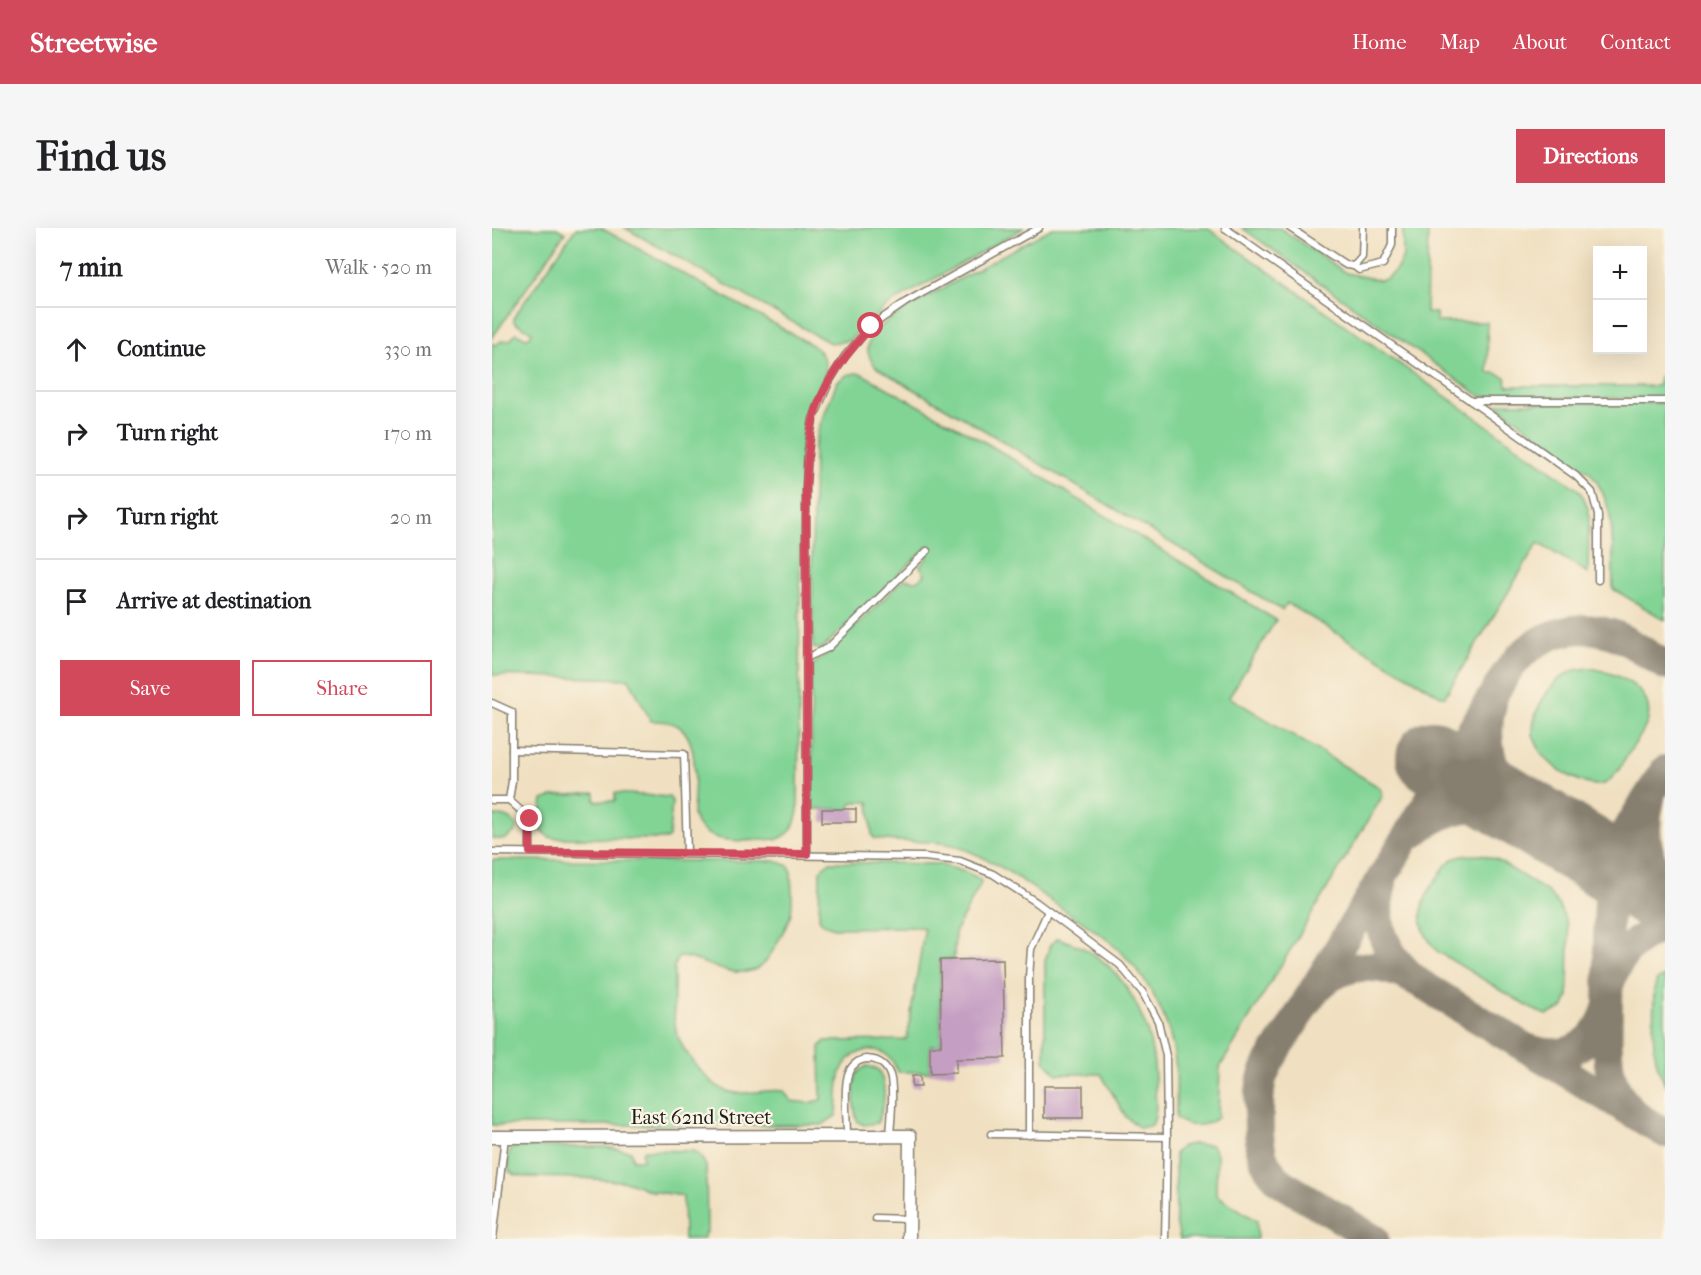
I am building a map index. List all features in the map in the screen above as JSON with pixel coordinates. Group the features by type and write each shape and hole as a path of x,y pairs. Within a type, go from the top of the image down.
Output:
{"street":[{"name":"East 62nd Street","path":"499,1137 910,1136 910,1219"},
{"path":"909,1239 910,1219"}],"lane":[{"path":"807,854 806,486 813,419 830,380 845,356 871,326 906,302 1039,228"},
{"path":"1225,228 1576,476 1592,492 1598,515 1598,580"},
{"path":"1354,266 1362,257 1363,228"},
{"path":"1294,229 1338,260 1359,270 1383,264 1392,245 1392,228"},
{"path":"1472,401 1665,401"},
{"path":"806,658 828,648 927,551"},
{"path":"492,703 512,712 512,781 509,800"},
{"path":"512,750 684,754 687,853"},
{"path":"492,800 509,800 530,819 530,852"},
{"path":"492,852 924,857 960,861 993,874 1048,911 1120,965 1143,993 1158,1021 1166,1056 1165,1239"},
{"path":"1029,1135 1030,958 1031,949 1048,911"},
{"path":"847,1135 847,1079 852,1065 862,1059 876,1059 886,1067 891,1078 890,1136"},
{"path":"991,1134 1167,1137"},
{"path":"493,1239 499,1137"},
{"path":"875,1218 910,1219"},
{"path":"1165,1221 1170,1239"}],"green space":[{"path":"492,228 557,228 565,233 492,338"},
{"path":"576,228 601,228 812,345 825,361 825,373 804,429 801,456 798,811 792,828 778,839 729,840 717,838 698,826 693,815 695,780 690,742 678,726 668,722 651,721 629,679 492,675 492,343 496,345 501,341 510,340 516,333 526,338 530,337 532,332 514,322 514,317"},
{"path":"625,228 1024,228 888,305 848,341 830,343"},
{"path":"1052,228 1207,228 1580,491 1588,508 1589,517 1588,573 1538,543 1445,696 1441,696 1287,603 1282,610 877,368 869,356 868,348 870,339 885,323 913,305"},
{"path":"1242,228 1280,228 1346,273 1379,280 1386,279 1396,270 1403,257 1403,228 1428,228 1426,313 1436,313 1436,322 1487,322 1488,373 1506,377 1507,386 1659,386 1659,377 1665,377 1665,398 1495,398 1479,395"},
{"path":"862,374 988,444 1276,620 1229,697 1379,787 1383,794 1220,1067 1218,1117 1208,1123 1192,1125 1176,1118 1174,1050 1163,1015 1146,983 1123,954 1110,942 1019,878 969,851 945,844 874,838 869,802 853,802 849,809 812,809 811,668 904,579 916,581 925,575 920,566 932,549 928,546 825,646 821,649 813,648 814,450 819,428 837,382 847,375"},
{"path":"1501,403 1665,403 1665,620 1613,589 1612,528 1605,499 1590,473 1497,405"},
{"path":"1590,668 1631,683 1645,698 1648,708 1645,727 1620,768 1610,780 1599,785 1580,781 1551,764 1540,751 1533,734 1533,725 1539,706 1556,682 1572,671"},
{"path":"595,793 595,801 615,801 615,793 669,797 672,801 669,837 666,839 557,838 545,834 541,825 543,800 554,796"},
{"path":"492,816 513,821 517,827 515,832 505,839 492,839"},
{"path":"1482,855 1497,860 1548,892 1558,904 1569,934 1568,997 1563,1008 1547,1015 1532,1009 1438,952 1425,933 1422,915 1426,896 1445,867 1457,858"},
{"path":"492,860 776,861 789,866 792,894 790,917 770,955 761,966 748,972 739,972 722,970 692,959 679,957 675,962 675,1028 684,1049 696,1066 724,1090 738,1093 784,1091 791,1101 808,1103 821,1100 820,1047 825,1041 904,1040 907,1038 924,932 924,928 918,927 834,928 823,924 819,918 820,870 830,862 938,864 966,872 980,879 981,883 955,932 954,959 940,960 941,1046 930,1046 930,1072 898,1072 888,1056 875,1050 854,1055 844,1065 841,1072 837,1115 822,1125 492,1125"},
{"path":"1058,938 1084,948 1103,961 1129,991 1138,1008 1146,1027 1154,1065 1156,1110 1152,1125 1140,1128 1126,1117 1101,1074 1057,1074 1045,1061 1045,961 1050,945"},
{"path":"1665,976 1665,1084 1654,1050 1653,1026 1654,990 1657,980"},
{"path":"867,1066 877,1069 880,1074 884,1095 877,1123 864,1125 856,1118 854,1093 857,1075"},
{"path":"1212,1145 1217,1155 1216,1195 1257,1221 1257,1239 1180,1239 1176,1222 1175,1153 1182,1146"},
{"path":"604,1147 631,1151 633,1160 643,1160 644,1150 693,1151 700,1155 706,1166 707,1233 704,1233 704,1239 684,1239 683,1196 651,1191 629,1182 515,1175 509,1171 508,1156 512,1148"}],"building":[{"path":"822,809 856,809 856,822 822,822"},
{"path":"1003,959 1005,1058 956,1059 956,1073 930,1074 930,1046 941,1046 940,960"},
{"path":"912,1076 920,1076 921,1087 912,1087"},
{"path":"1044,1086 1083,1086 1083,1118 1044,1118"}],"taxiway":[{"path":"1306,1002 1517,659 1542,640 1570,630 1586,629 1617,636 1665,665"},
{"path":"1413,834 1442,815 1476,807 1499,809 1543,825 1514,802 1493,765 1488,728 1492,704"},
{"path":"1608,1005 1610,889 1617,854 1626,832 1665,770"},
{"path":"1650,799 1646,822 1647,844 1654,866 1665,886"},
{"path":"1374,1239 1285,1185 1270,1171 1260,1145 1259,1106 1262,1079 1270,1060 1309,999 1329,979 1353,968 1366,967 1392,971 1418,982 1397,961 1384,938 1378,913 1382,883"},
{"path":"1610,983 1618,964 1630,948 1637,941 1665,927"},
{"path":"1418,982 1665,1133"},
{"path":"1529,1049 1556,1053 1579,1047 1596,1030 1608,1005 1608,1047 1611,1074 1615,1087 1631,1110"}],"runway":[{"path":"1433,757 1665,899"}],"route":[{"path":"530,819 530,852 807,854 806,486 808,450 813,419 830,380 845,356 871,326"}]}
